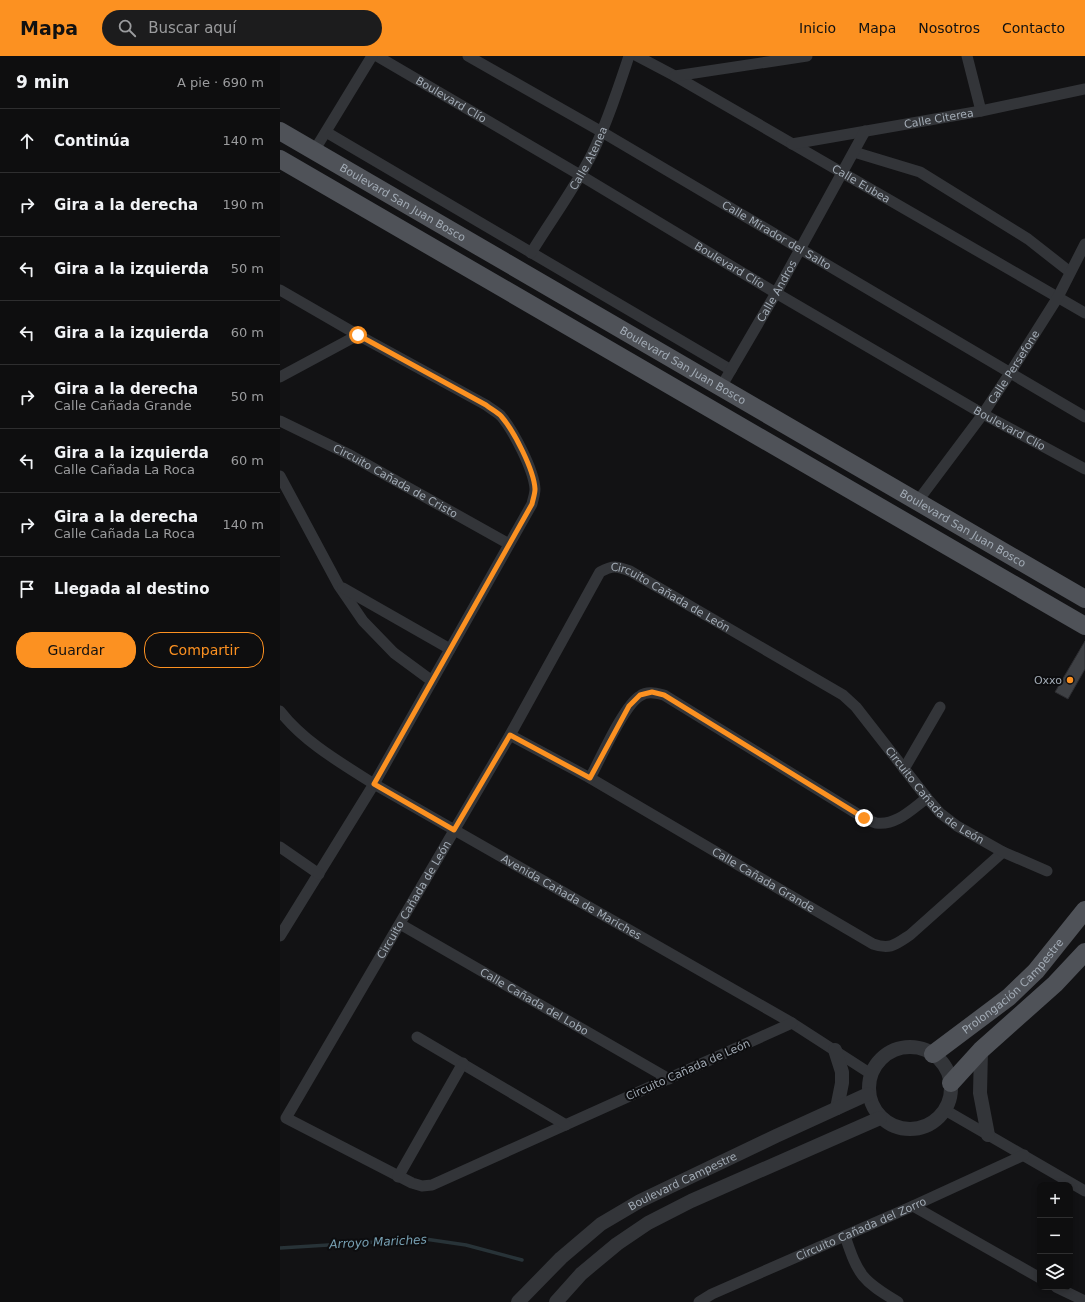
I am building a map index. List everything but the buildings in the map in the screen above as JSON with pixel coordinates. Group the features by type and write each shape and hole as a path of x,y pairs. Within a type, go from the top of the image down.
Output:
{"main road":[{"name":"Boulevard San Juan Bosco","path":"280,131 1085,599"},
{"name":"Boulevard San Juan Bosco","path":"280,158 1085,626"},
{"name":"Prolongación Campestre","path":"933,1054 1009,997 1036,971 1085,910"},
{"path":"951,1083 982,1050 1055,984 1085,952"}],"street":[{"path":"314,151 372,56"},
{"name":"Boulevard Clío","path":"377,56 983,414 1085,469"},
{"name":"Calle Mirador del Salto","path":"468,56 602,132 1085,417"},
{"name":"Calle Atenea","path":"531,253 593,152 602,132 629,56"},
{"name":"Calle Eubea","path":"637,56 675,76 1085,313"},
{"path":"675,76 807,56"},
{"path":"967,56 981,110"},
{"name":"Calle Citerea","path":"792,144 981,110 1085,89"},
{"name":"Calle Andros","path":"721,387 776,293 865,131"},
{"path":"326,132 731,370"},
{"path":"854,152 920,172 1028,239 1077,265"},
{"name":"Calle Persefone","path":"917,502 983,414 1010,374 1077,265 1085,244"},
{"path":"280,290 358,335 486,405 500,415 511,429 530,470 534,480 535,491 532,504 374,784 280,936"},
{"path":"280,377 358,335"},
{"name":"Circuito Cañada de Cristo","path":"280,420 350,455 509,544"},
{"path":"280,476 339,586 363,621 394,653 432,681"},
{"name":"Circuito Cañada de León","path":"792,1022 432,1185 422,1186 398,1177 286,1118 510,735 600,572 609,567 617,566 630,571 842,696 856,707 940,813 957,826 1003,852 1047,871"},
{"path":"339,586 450,649"},
{"path":"590,778 629,706 640,695 652,692 664,695 864,818 876,823 890,822 903,816 927,798"},
{"path":"904,769 940,707"},
{"name":"Avenida Cañada de Mariches","path":"280,711 290,724 327,753 374,784 792,1022 871,1074"},
{"name":"Calle Cañada Grande","path":"510,735 590,778 873,944 884,948 897,944 910,935 1003,852"},
{"path":"280,847 319,874"},
{"name":"Calle Cañada del Lobo","path":"400,924 669,1079"},
{"path":"417,1037 566,1125"},
{"path":"909,1047 922,1049 933,1054 945,1067 951,1083 949,1102 945,1110 935,1121 922,1128 907,1130 892,1126 880,1118 873,1108 868,1094 871,1074 877,1064 886,1055 897,1049 909,1047"},
{"path":"835,1050 842,1072 842,1083 837,1108"},
{"path":"982,1050 980,1093 988,1135"},
{"path":"398,1177 463,1064"},
{"name":"Boulevard Campestre","path":"518,1302 561,1258 601,1224 640,1201 868,1094"},
{"path":"945,1110 1085,1191"},
{"name":"Boulevard Campestre","path":"556,1302 581,1274 617,1244 648,1223 691,1201 880,1118"},
{"name":"Circuito Cañada del Zorro","path":"699,1302 712,1294 1024,1156"},
{"path":"913,1206 1037,1276"},
{"path":"845,1236 854,1262 862,1276 875,1288 898,1302"},
{"path":"1062,1290 1085,1301"}],"waterway":[{"name":"Arroyo Mariches","path":"280,1248 425,1239 466,1245 522,1260"}],"place":[{"name":"Oxxo","path":"1070,680"}],"route":[{"path":"358,335 486,405 500,415 511,429 530,470 534,480 535,491 532,504 374,784 454,830 510,735 590,778 629,706 640,695 652,692 664,695 864,818"}]}
